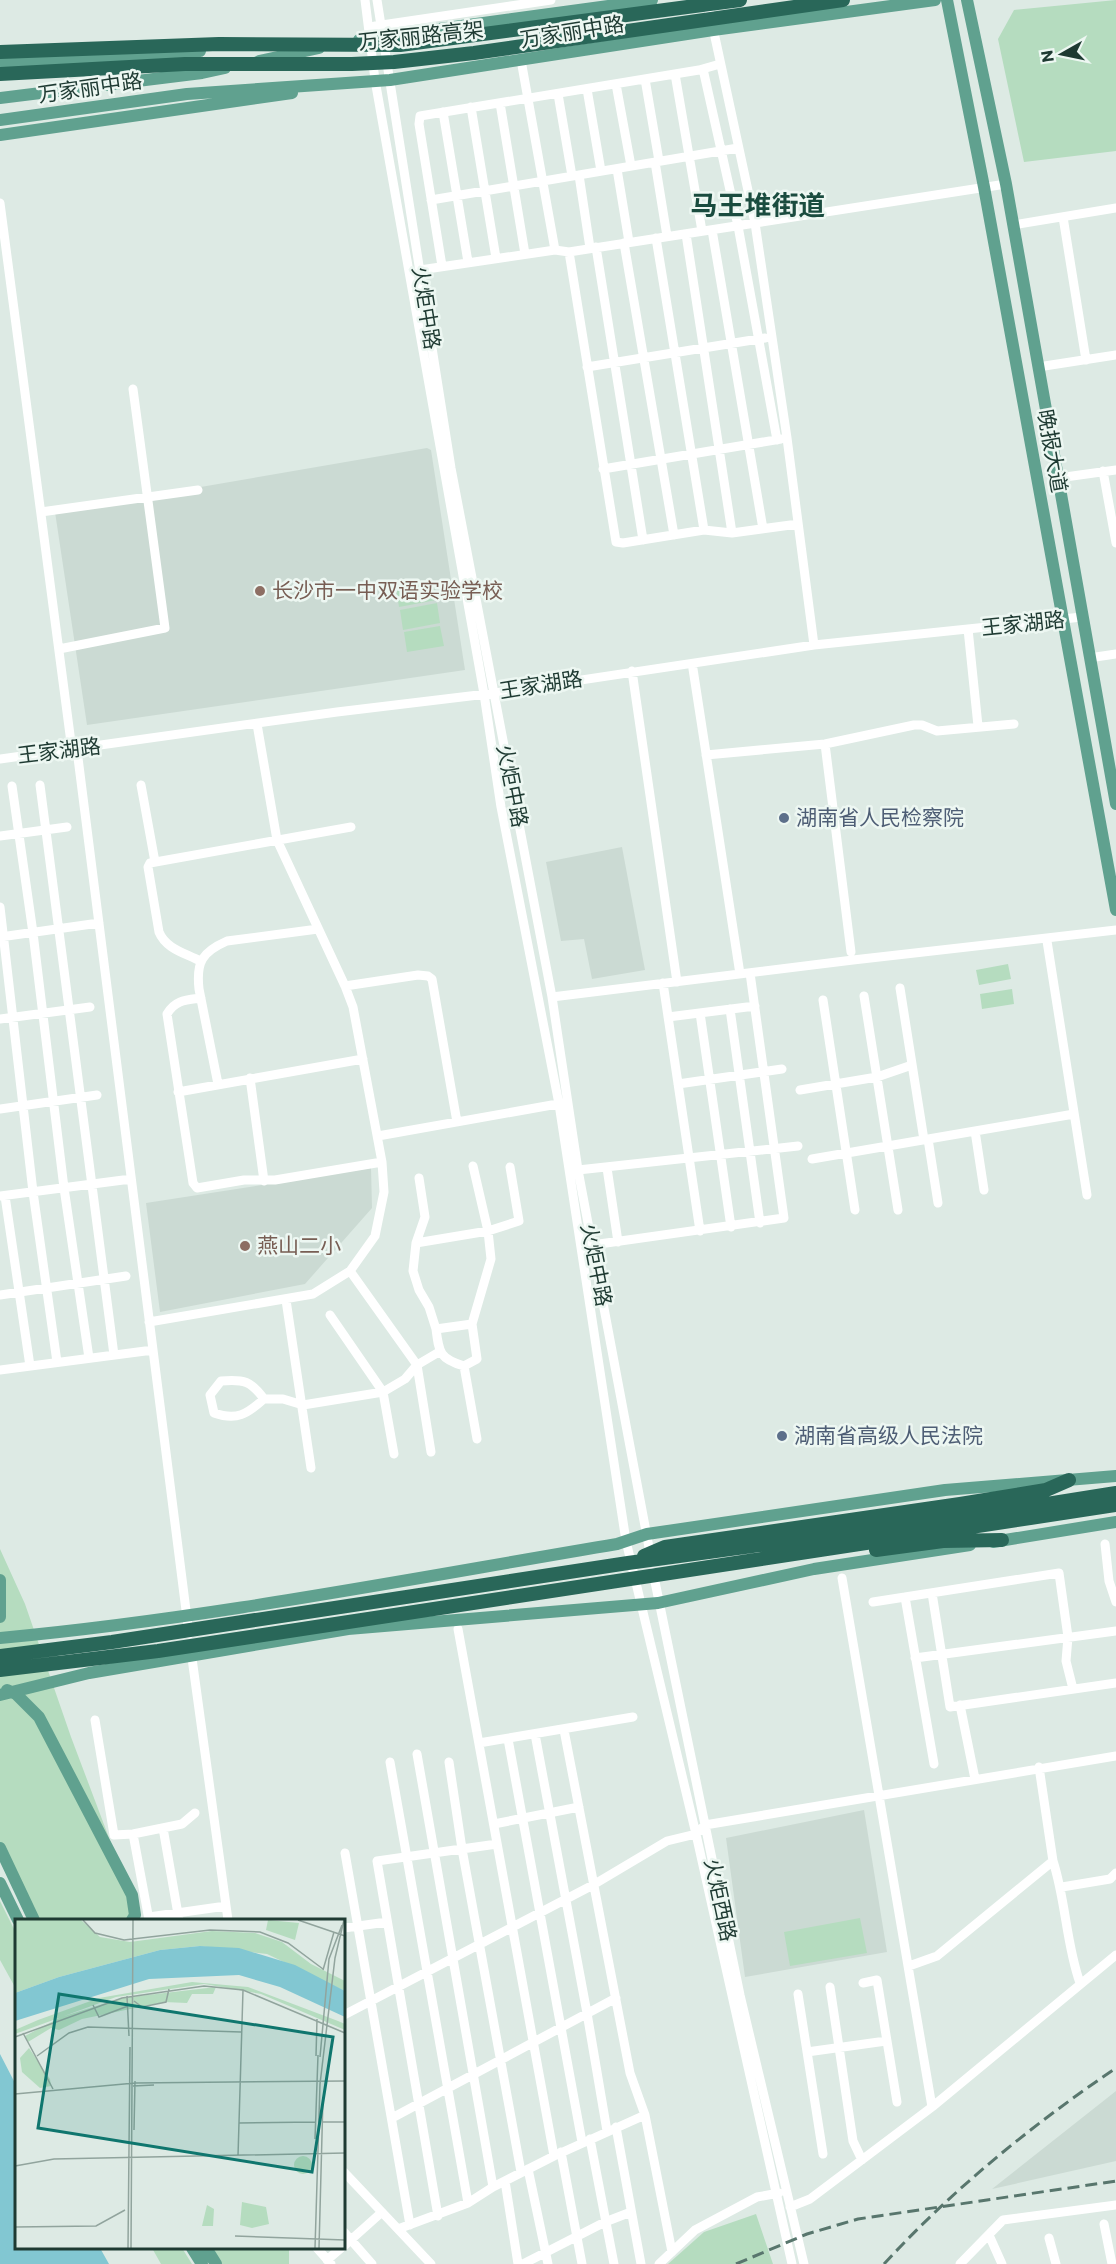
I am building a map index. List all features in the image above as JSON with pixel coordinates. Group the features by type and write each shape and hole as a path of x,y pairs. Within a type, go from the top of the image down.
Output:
{"highway":[{"name":"万家丽路高架","path":"0,52 219,44 400,45 740,0"},
{"name":"万家丽路高架","path":"0,74 185,64 394,62 474,53 843,0"},
{"path":"628,1563 665,1547 1046,1490 1069,1480"},
{"path":"0,1656 112,1642 628,1563 964,1517 1116,1492"},
{"path":"0,1670 158,1651 1116,1504"},
{"path":"636,1578 683,1579 943,1541 1002,1540"}],"main road":[{"name":"万家丽中路","path":"0,98 202,73 372,33 652,0"},
{"name":"万家丽中路","path":"0,120 187,94 390,80 713,30 935,0"},
{"name":"晚报大道","path":"947,0 984,187 1116,910"},
{"name":"晚报大道","path":"967,0 1006,184 1116,804"},
{"path":"0,64 372,33"},
{"path":"0,135 372,80"},
{"path":"0,1638 71,1632 186,1615 626,1541 647,1534 945,1490 1116,1476"},
{"path":"0,1695 89,1673 348,1629 658,1603 814,1569 1116,1522"},
{"path":"0,1580 0,1617"},
{"path":"0,1688 16,1694 39,1716 132,1895 135,1915 133,1919"},
{"path":"0,1848 34,1919"},
{"path":"0,1883 18,1919"},
{"path":"193,2249 202,2264"},
{"path":"207,2249 216,2264"}],"street":[{"path":"365,0 372,33"},
{"path":"377,0 372,33 372,80 484,694 501,807 564,1103 378,1136"},
{"path":"372,33 551,0"},
{"path":"708,0 754,223 773,337 814,645"},
{"name":"火炬中路","path":"372,33 390,80 451,468 552,997 564,1103 647,1534"},
{"path":"521,60 555,250"},
{"path":"442,266 419,118 424,115 675,74 720,64"},
{"path":"703,69 738,226 777,440"},
{"path":"675,74 690,156 732,344 763,529"},
{"path":"645,79 667,236"},
{"path":"616,84 631,166"},
{"path":"587,89 601,171"},
{"path":"558,94 593,248 615,363 643,540"},
{"path":"500,103 525,254"},
{"path":"471,107 496,258"},
{"path":"443,112 468,262"},
{"path":"431,200 738,148"},
{"path":"617,168 674,535"},
{"path":"420,270 555,250 569,252 1006,184"},
{"path":"0,203 59,649 99,923 186,1615 228,1919"},
{"path":"1013,225 1116,208"},
{"path":"1063,217 1086,360"},
{"path":"686,234 732,533"},
{"path":"656,238 704,530"},
{"path":"569,252 616,542 704,530 732,533 798,524"},
{"path":"587,368 773,337"},
{"path":"1038,368 1116,355"},
{"path":"59,649 165,628 133,388"},
{"path":"603,469 787,438"},
{"path":"1058,478 1116,470"},
{"path":"1104,471 1116,543"},
{"path":"41,512 198,490"},
{"name":"王家湖路","path":"0,759 337,712 495,693 814,645 1082,617"},
{"path":"968,629 978,726"},
{"path":"1089,658 1116,654"},
{"path":"592,1245 784,1218 776,1148 754,1006 745,973 693,669"},
{"path":"632,671 677,981"},
{"path":"149,1322 313,1294 350,1271 375,1236 384,1192 378,1136 353,1007 276,840 257,724"},
{"path":"706,755 825,744 914,725 922,725 937,731 1014,724"},
{"path":"825,744 851,952"},
{"path":"141,784 155,862"},
{"path":"40,785 114,1355"},
{"path":"12,786 33,933 64,1188 89,1358"},
{"path":"0,836 67,827"},
{"path":"200,961 163,941 159,932 148,867 150,863 351,827"},
{"path":"0,907 33,1192 57,1362"},
{"path":"2,937 99,923"},
{"path":"218,1084 197,975 200,961 216,946 227,941 318,929"},
{"path":"552,997 1116,930"},
{"path":"1047,941 1087,1195"},
{"path":"345,986 418,975 432,979 457,1122"},
{"path":"663,983 700,1231"},
{"path":"900,988 938,1203"},
{"path":"864,996 898,1210"},
{"path":"201,998 172,1005 167,1014 193,1183 197,1188 244,1180 264,1181 382,1162"},
{"path":"823,1000 855,1210"},
{"path":"668,1017 754,1006"},
{"path":"0,1019 90,1007"},
{"path":"730,1009 760,1223"},
{"path":"700,1013 731,1227"},
{"path":"178,1092 363,1059"},
{"path":"800,1090 877,1077 912,1065"},
{"path":"678,1084 782,1069"},
{"path":"249,1078 264,1181"},
{"path":"0,1109 97,1095"},
{"name":"火炬西路","path":"564,1103 626,1541 696,1834 792,2264"},
{"path":"812,1159 1074,1114"},
{"path":"975,1131 984,1190"},
{"path":"578,1170 798,1146"},
{"path":"419,1178 425,1217 417,1243 413,1271 419,1290 429,1307 436,1329 439,1352 450,1362 464,1366 477,1359 472,1324 491,1259 488,1231 473,1166"},
{"path":"417,1243 488,1231 519,1221 510,1167"},
{"path":"607,1168 618,1242"},
{"path":"30,1366 2,1196 131,1179"},
{"path":"350,1271 417,1365 431,1452"},
{"path":"0,1295 126,1276"},
{"path":"286,1300 311,1468"},
{"path":"330,1315 383,1392 394,1455"},
{"path":"436,1329 472,1324"},
{"path":"0,1370 153,1350"},
{"path":"264,1399 254,1385 237,1380 221,1381 210,1395 214,1413 228,1418 248,1413 264,1399 283,1399 303,1405 383,1392 405,1379 417,1365 439,1352"},
{"path":"464,1366 477,1439"},
{"name":"火炬西路","path":"647,1534 658,1603 740,1995 804,2264"},
{"path":"1105,1544 1109,1581 1116,1602"},
{"path":"873,1602 1059,1573 1068,1637 1066,1661 1073,1689"},
{"path":"842,1578 932,2107"},
{"path":"932,1593 950,1707 1116,1683"},
{"path":"904,1597 934,1764"},
{"path":"458,1629 533,2042 582,2264"},
{"path":"915,1658 1116,1631"},
{"path":"960,1705 975,1779"},
{"path":"479,1743 633,1717"},
{"path":"95,1720 114,1835 134,1834 182,1824 195,1813"},
{"path":"564,1730 630,2073 645,2115 672,2252"},
{"path":"535,1734 587,2013 611,2129 632,2212 640,2264"},
{"path":"508,1739 560,2026 614,2264"},
{"path":"417,1754 493,2187"},
{"path":"345,2014 593,1885 667,1841 696,1834 705,1825 1039,1767 1116,1756"},
{"path":"390,1762 468,2203"},
{"path":"449,1762 462,1849 501,2060 548,2264"},
{"path":"1039,1767 1053,1861 1062,1887 1075,1969 1080,1983"},
{"path":"494,1824 579,1807"},
{"path":"163,1828 179,1917"},
{"path":"134,1834 149,1919 179,1917 226,1906"},
{"path":"438,2216 377,1861 497,1844"},
{"path":"345,1853 410,2225"},
{"path":"909,1966 938,1956 1053,1861"},
{"path":"1062,1887 1110,1879 1116,1873"},
{"path":"345,1928 387,1922"},
{"path":"790,2207 810,2199 932,2107 1116,1955"},
{"path":"863,1983 877,1980 897,2102"},
{"path":"830,1988 853,2141 862,2160"},
{"path":"798,1994 823,2154"},
{"path":"392,2118 616,1998"},
{"path":"807,2052 886,2040"},
{"path":"398,2229 468,2203 493,2187 557,2154 645,2115"},
{"path":"345,2173 431,2264"},
{"path":"505,2181 518,2264"},
{"path":"659,2264 695,2230 757,2197 786,2192"},
{"path":"960,2264 1003,2220 1116,2205"},
{"path":"372,2264 345,2241 382,2212"},
{"path":"523,2264 605,2222 632,2212"},
{"path":"1104,2224 1112,2264"},
{"path":"988,2235 1002,2264"},
{"path":"1049,2238 1056,2264"},
{"path":"319,2249 329,2262 339,2249"}],"shaded area":[{"name":"长沙市一中双语实验学校","path":"427,448 431,450 465,670 87,725 55,512"},
{"path":"622,847 645,970 592,979 584,939 561,941 546,862"},
{"name":"燕山二小","path":"371,1168 372,1208 305,1284 160,1312 146,1203"},
{"path":"864,1810 887,1952 745,1977 726,1838"},
{"path":"1116,2091 1116,2161 992,2189"}],"green space":[{"path":"1116,0 1116,151 1024,162 998,39 1014,10"},
{"path":"433,581 436,600 399,607 396,587"},
{"path":"437,603 440,623 403,630 400,610"},
{"path":"440,626 444,646 407,652 404,632"},
{"path":"1008,964 1011,979 979,985 976,970"},
{"path":"1012,989 1014,1004 982,1009 980,994"},
{"path":"0,1549 25,1604 71,1737 140,1919 38,1919 0,1843"},
{"path":"0,1901 15,1931 15,1987 0,1960"},
{"path":"860,1918 867,1953 790,1966 784,1932"},
{"path":"756,2214 773,2264 668,2264 704,2232"},
{"path":"153,2249 183,2249 192,2264 161,2264"},
{"path":"210,2249 289,2249 289,2264 221,2264"}],"water":[{"path":"0,2054 15,2083 15,2249 101,2249 109,2264 0,2264"}],"railway":[{"path":"884,2264 910,2236 994,2159 1054,2112 1116,2068"},
{"path":"736,2264 807,2234 858,2219 1116,2181"}],"place":[{"name":"长沙市一中双语实验学校","path":"260,591"},
{"name":"湖南省人民检察院","path":"784,818"},
{"name":"燕山二小","path":"245,1246"},
{"name":"湖南省高级人民法院","path":"782,1436"}],"district":[{"name":"马王堆街道","path":"758,206"}]}
